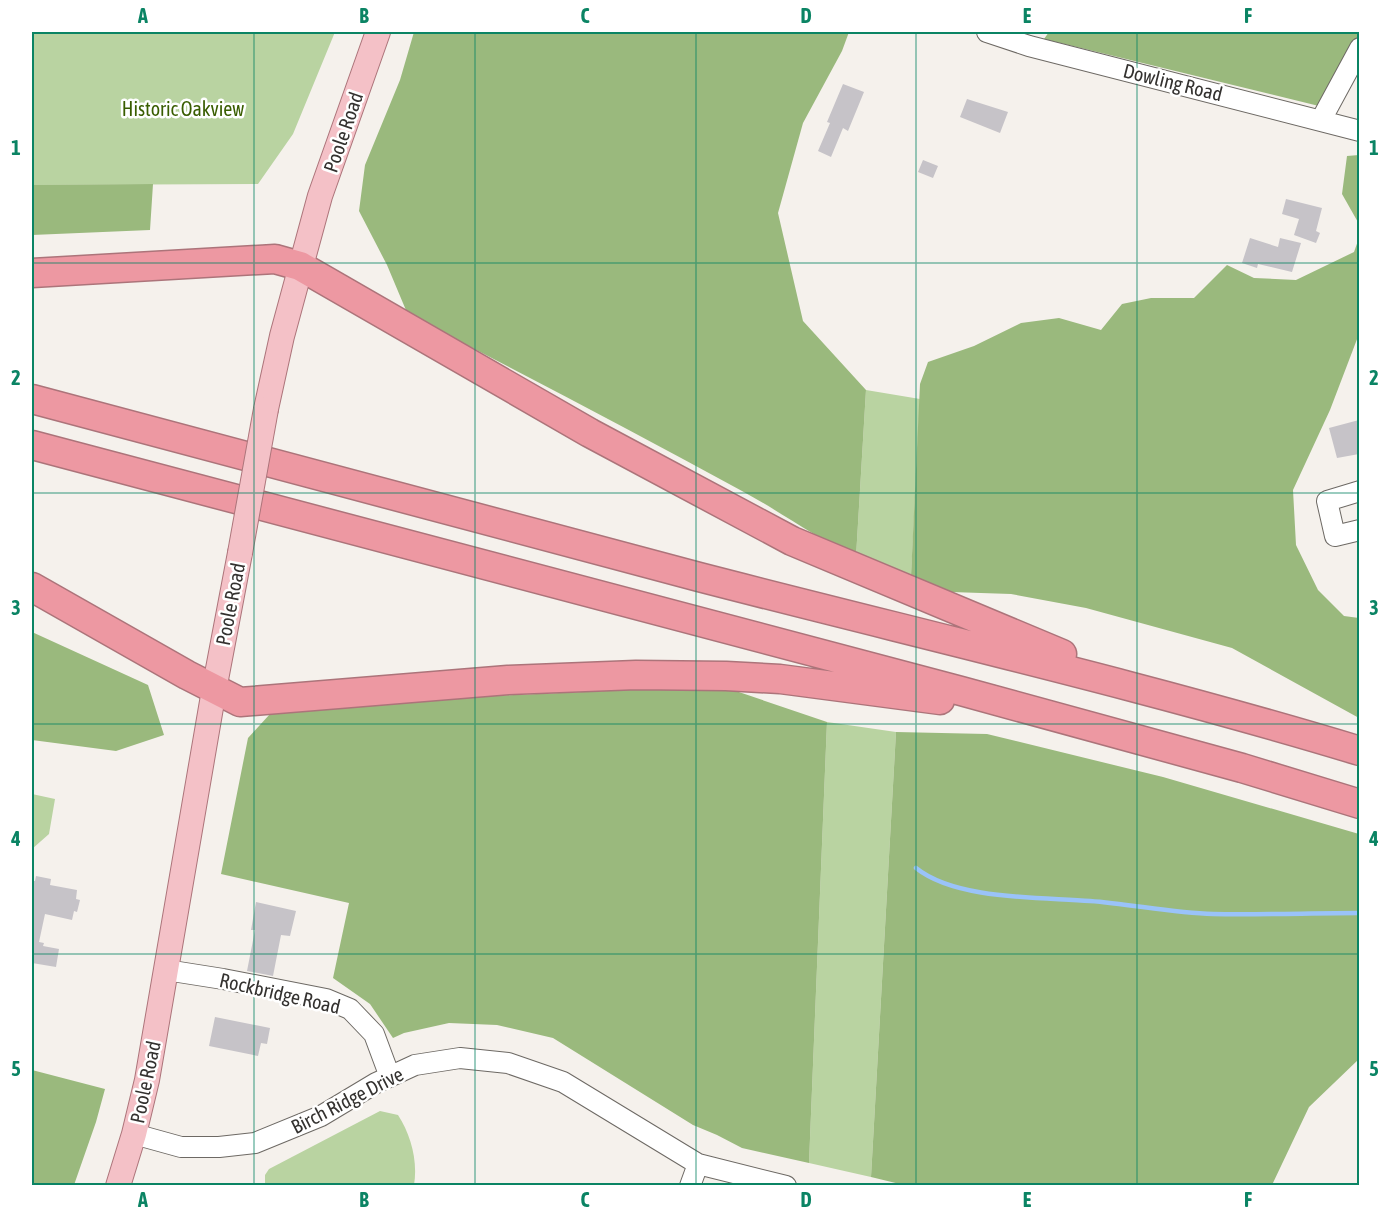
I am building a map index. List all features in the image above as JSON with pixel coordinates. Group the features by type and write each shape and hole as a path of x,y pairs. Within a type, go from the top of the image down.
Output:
{"highway":[{"path":"32,273 268,260 300,266 590,433 792,541 1150,692"},
{"path":"32,399 685,573 1150,692 1359,751"},
{"path":"32,445 1043,714 1242,768 1359,804"},
{"path":"32,587 214,690 240,702 519,679 636,675 726,676 780,679 1043,714"}],"main road":[{"name":"Poole Road","path":"118,1185 134,1134 148,1072 214,690 266,409 282,336 321,196 378,32"}],"street":[{"name":"Dowling Road","path":"987,32 1033,39 1359,131"},
{"path":"1321,120 1359,48"},
{"path":"1359,491 1327,501 1335,536 1359,530"},
{"name":"Rockbridge Road","path":"166,970 326,999 350,1009 374,1034 390,1077"},
{"name":"Birch Ridge Drive","path":"134,1134 181,1146 219,1147 255,1143 321,1116 376,1083 415,1065 460,1058 508,1063 563,1082 698,1164 786,1185"},
{"path":"690,1185 698,1164"}],"green space":[{"name":"Historic Oakview","path":"32,32 335,32 293,134 258,184 32,185"},
{"path":"414,32 849,32 842,51 803,123 778,213 803,321 866,390 856,557 701,469 408,315 387,265 359,211 365,165 400,80"},
{"path":"1049,32 1360,32 1323,107 1044,39"},
{"path":"1360,155 1359,224 1342,194 1347,156"},
{"path":"153,184 150,230 32,235 32,185"},
{"path":"1359,238 1359,334 1330,410 1293,490 1296,545 1318,590 1344,616 1359,618 1359,718 1232,648 1086,608 1011,594 951,592 911,576 920,384 928,362 974,346 1021,323 1059,318 1101,330 1122,304 1151,298 1194,298 1227,265 1254,278 1296,280 1354,252"},
{"path":"866,390 920,399 911,576 856,557"},
{"path":"32,632 148,685 164,735 116,751 32,740"},
{"path":"730,689 827,722 809,1163 742,1148 693,1125 553,1038 497,1025 449,1023 404,1033 393,1038 370,1004 333,978 349,903 221,874 248,738 270,714 329,703 627,690"},
{"path":"827,722 896,732 871,1177 809,1163"},
{"path":"896,732 987,734 1163,777 1359,834 1359,1059 1309,1107 1272,1185 908,1186 871,1177"},
{"path":"32,794 55,799 49,834 32,849"},
{"path":"32,1070 105,1089 74,1185 32,1185"},
{"path":"380,1111 398,1115 407,1131 414,1158 414,1185 265,1185 265,1175 269,1169"}],"building":[{"path":"843,84 864,92 848,131 843,128 831,157 818,151"},
{"path":"967,99 1008,112 1000,133 960,117"},
{"path":"923,160 938,166 933,178 918,172"},
{"path":"1286,199 1322,208 1316,231 1320,233 1316,243 1294,235 1299,219 1282,214"},
{"path":"1250,238 1278,247 1280,238 1301,243 1292,272 1258,264 1257,268 1242,263"},
{"path":"1359,420 1359,454 1337,458 1329,428"},
{"path":"36,876 51,879 50,885 77,890 76,899 80,900 72,920 45,914 39,942 44,943 43,946 59,949 56,967 32,963 32,881 35,881"},
{"path":"256,902 296,911 290,936 281,935 273,976 247,971 255,930 251,930"},
{"path":"215,1017 270,1028 267,1044 261,1043 258,1056 209,1046"}],"waterway":[{"path":"916,868 953,886 999,895 1105,902 1198,913 1360,913"}]}
